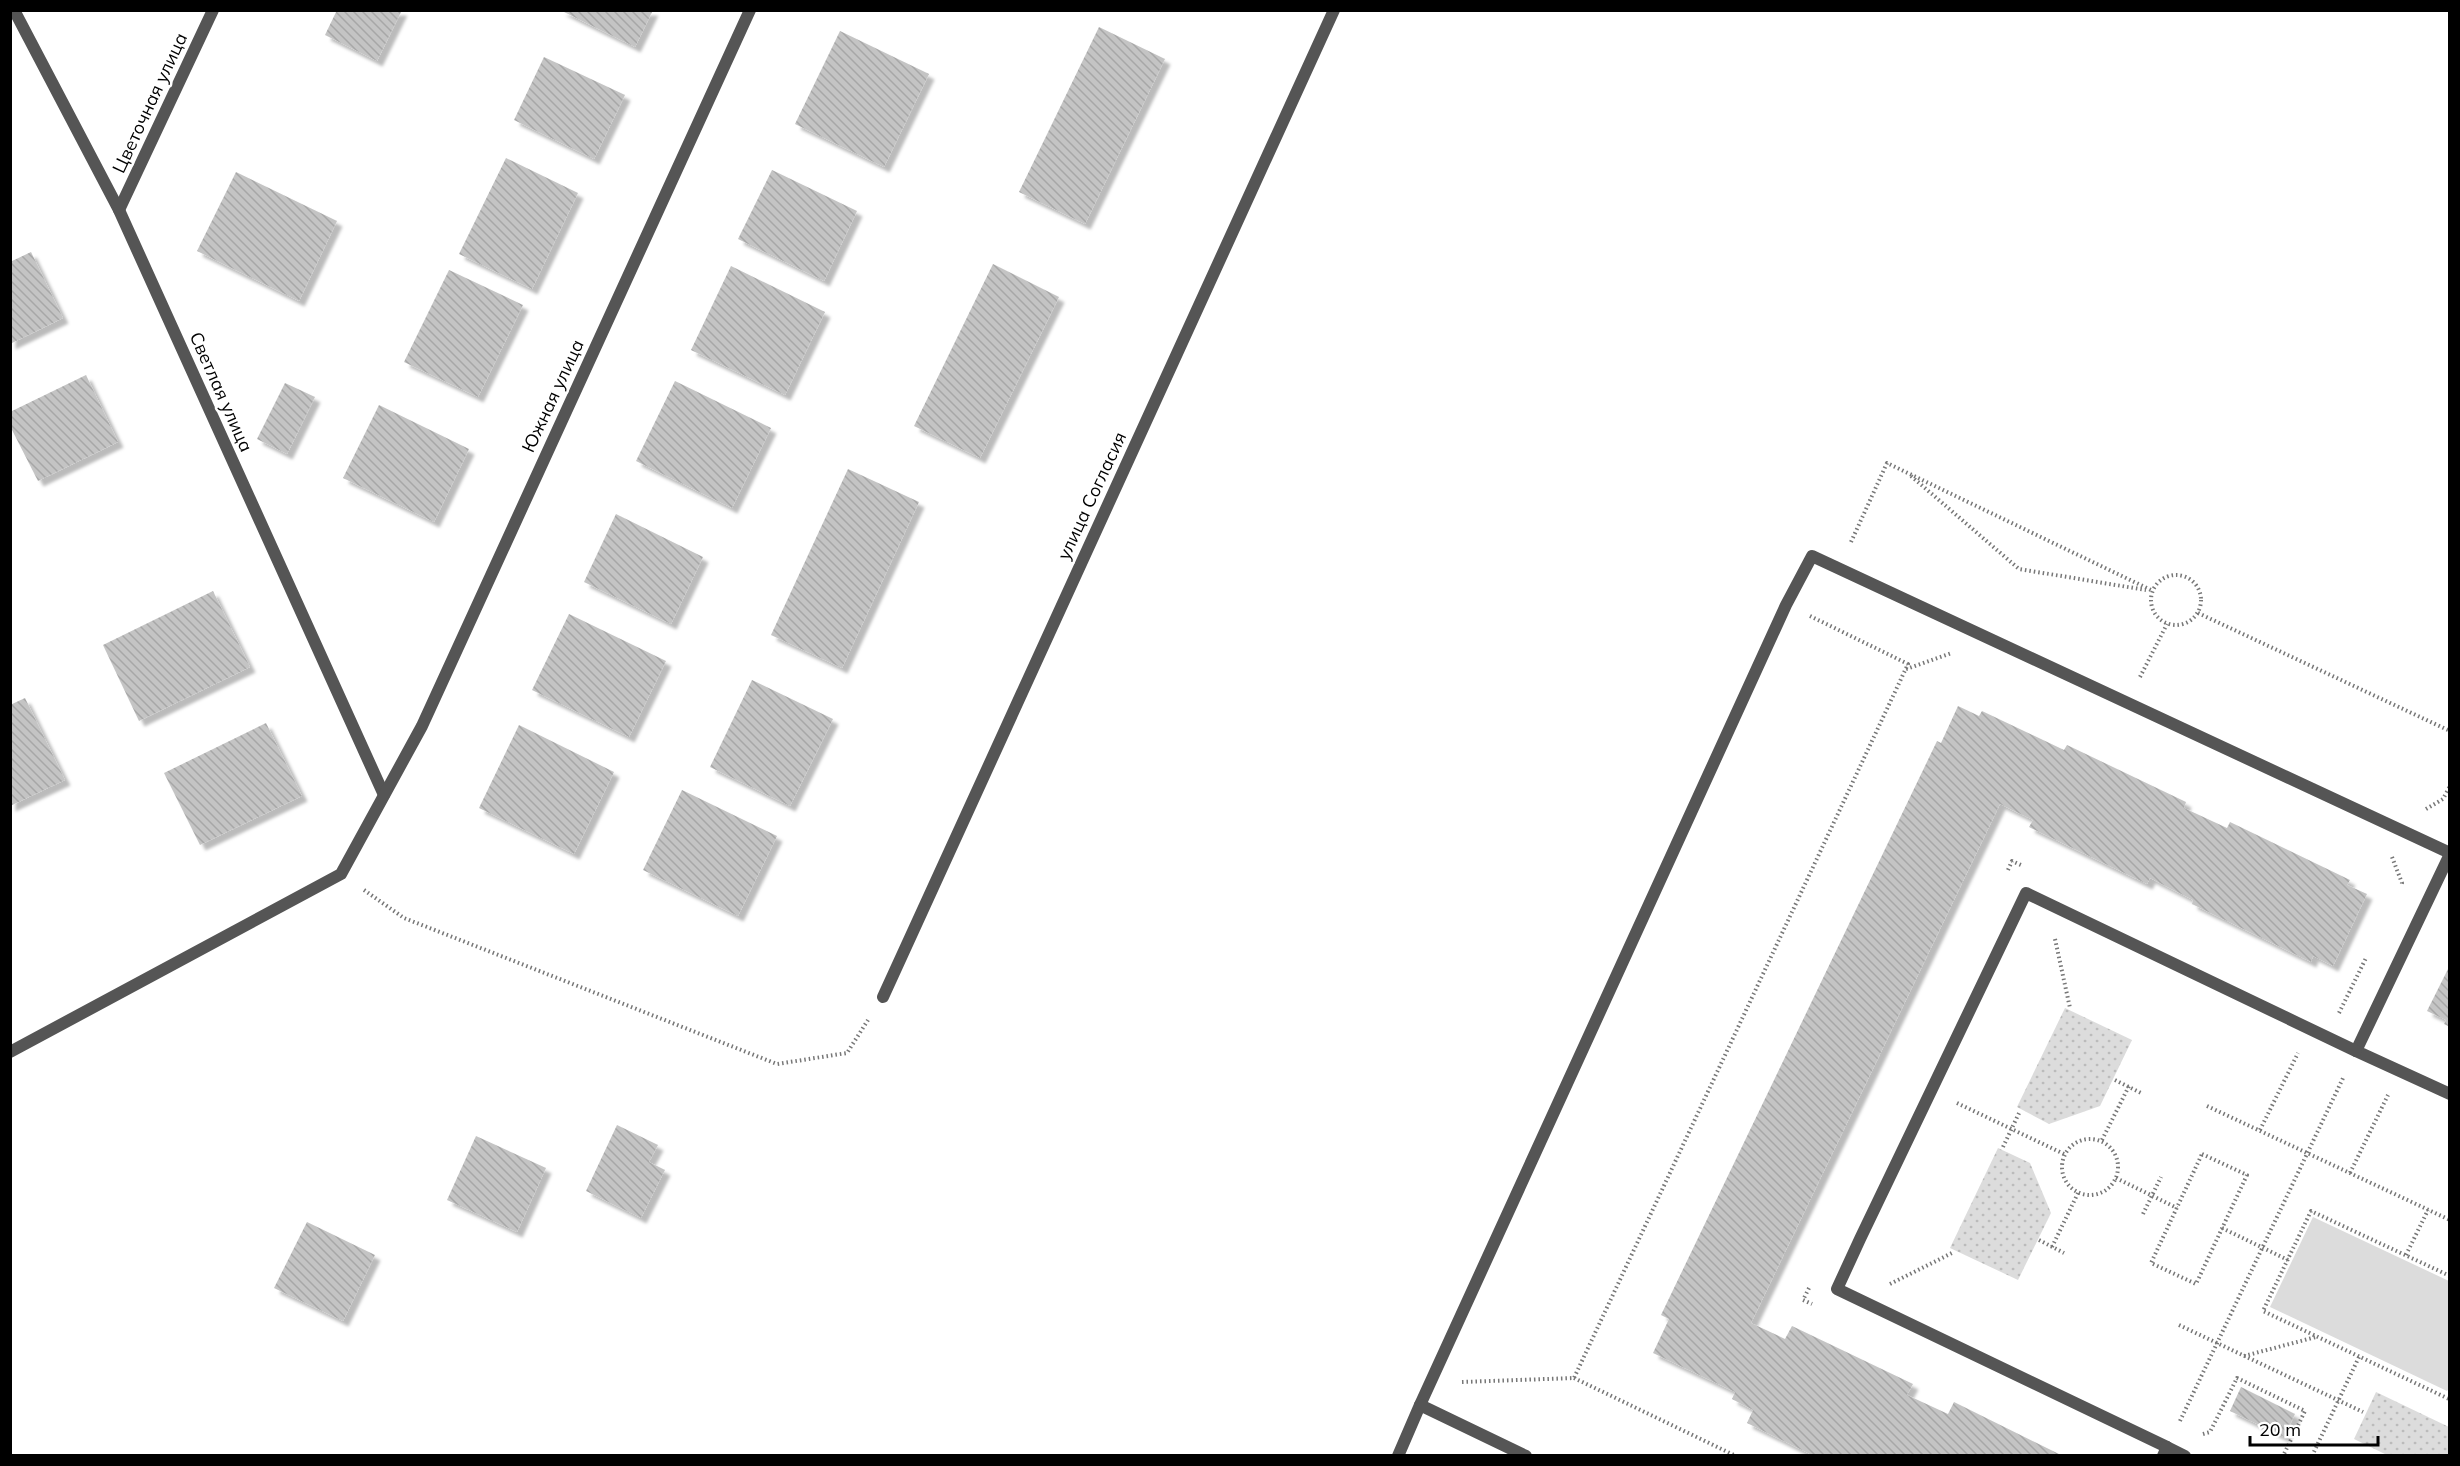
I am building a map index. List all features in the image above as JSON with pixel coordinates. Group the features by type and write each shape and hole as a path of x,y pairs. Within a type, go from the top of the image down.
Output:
{"street":[{"name":"Светлая улица","path":"14,10 119,210 384,795"},
{"name":"Цветочная улица","path":"119,210 213,10"},
{"name":"Южная улица","path":"341,874 422,726 750,10"},
{"name":"улица Согласия","path":"883,997 1334,10"},
{"path":"1398,1455 1786,604 1812,556 2449,853 2356,1051"},
{"path":"10,1052 341,874"},
{"path":"2185,1455 2165,1451 2141,1435 1837,1289 2026,893 2450,1094"},
{"path":"1420,1405 1526,1455"}],"path":[{"path":"1814,618 1887,463 2152,591"},
{"path":"1906,472 2019,569 2152,591"},
{"path":"2173,575 2186,577 2197,586 2201,599 2198,613 2189,621 2178,625 2167,624 2153,610 2152,591 2161,580 2173,575"},
{"path":"1574,1378 1908,664 1786,604"},
{"path":"2198,613 2450,731"},
{"path":"2127,703 2167,624"},
{"path":"1905,670 1959,650 1949,646"},
{"path":"2384,852 2391,856 2402,883 2397,893"},
{"path":"2007,872 2012,861 2022,866"},
{"path":"341,874 404,918 777,1064 847,1053 883,997"},
{"path":"2338,1014 2368,954"},
{"path":"2328,1009 2367,1027"},
{"path":"2260,1130 2299,1049 2309,1054"},
{"path":"2179,1424 2356,1051"},
{"path":"2115,1080 2141,1093"},
{"path":"2102,1140 2128,1086"},
{"path":"2350,1173 2389,1093 2380,1089"},
{"path":"1931,1091 2064,1154"},
{"path":"2207,1106 2450,1221"},
{"path":"2003,1147 2020,1111"},
{"path":"2091,1138 2102,1140 2114,1150 2119,1164 2116,1178 2107,1190 2093,1195 2078,1193 2069,1186 2064,1176 2062,1165 2064,1154 2072,1145 2081,1140 2091,1138"},
{"path":"2202,1154 2247,1175 2196,1284 2151,1263 2177,1208 2202,1154"},
{"path":"2143,1214 2161,1177"},
{"path":"2116,1178 2177,1208"},
{"path":"2052,1247 2078,1193"},
{"path":"2406,1255 2427,1210"},
{"path":"2449,1399 2263,1311 2311,1211 2450,1276"},
{"path":"2222,1228 2288,1260"},
{"path":"2039,1240 2064,1253"},
{"path":"1813,1279 1803,1300 1821,1308"},
{"path":"2179,1324 2363,1412"},
{"path":"2244,1356 2317,1337"},
{"path":"2312,1455 2359,1357"},
{"path":"1455,1382 1574,1378 1736,1455"},
{"path":"2200,1434 2210,1432 2237,1378 2305,1411 2283,1455"},
{"path":"2141,1435 2151,1411 2186,1428"}],"shaded area":[{"path":"2065,1008 2132,1040 2100,1106 2049,1124 2017,1107"},
{"path":"1998,1148 2030,1163 2051,1213 2018,1280 1950,1248"},
{"path":"2313,1217 2449,1281 2450,1387 2447,1391 2270,1307"},
{"path":"2376,1392 2449,1427 2449,1455 2387,1455 2354,1439"}],"building":[{"path":"337,10 402,10 377,61 325,35"},
{"path":"560,10 653,10 635,47"},
{"path":"1099,27 1165,59 1085,224 1019,192"},
{"path":"840,31 929,74 884,167 795,124"},
{"path":"544,57 625,95 594,159 514,120"},
{"path":"506,158 578,193 532,289 459,254"},
{"path":"772,170 857,211 824,281 738,239"},
{"path":"236,172 337,221 299,301 197,251"},
{"path":"31,252 63,318 10,344 10,262"},
{"path":"993,264 1059,297 980,458 914,426"},
{"path":"731,266 825,312 785,395 691,350"},
{"path":"449,270 523,305 478,397 404,362"},
{"path":"86,375 118,442 38,481 10,426 10,412"},
{"path":"675,381 771,428 732,508 636,461"},
{"path":"285,383 315,397 287,454 257,439"},
{"path":"379,405 469,449 434,522 343,478"},
{"path":"848,469 919,502 842,668 771,635"},
{"path":"616,514 703,557 671,624 584,582"},
{"path":"213,591 250,667 139,721 103,645"},
{"path":"569,614 666,661 629,737 532,690"},
{"path":"752,680 833,719 790,806 710,767"},
{"path":"25,698 65,780 10,806 10,705"},
{"path":"1958,706 1979,716 1982,711 2064,750 2067,745 2186,802 2184,808 2227,828 2230,822 2350,880 2347,885 2367,894 2333,966 2313,956 2311,962 2192,904 2193,900 2150,878 2147,884 2029,827 2033,820 2000,804 1751,1323 1785,1339 1792,1326 1913,1384 1907,1395 1948,1414 1954,1402 2063,1456 1814,1456 1747,1423 1753,1410 1732,1399 1735,1392 1653,1353 1669,1319 1661,1315 1937,741 1941,743"},
{"path":"266,723 302,796 200,845 164,773"},
{"path":"519,725 614,772 574,854 479,808"},
{"path":"682,790 777,836 738,916 643,870"},
{"path":"2450,965 2450,1027 2444,1024 2446,1020 2427,1011"},
{"path":"617,1125 658,1145 649,1162 665,1170 641,1218 586,1191"},
{"path":"476,1136 546,1168 517,1232 447,1200"},
{"path":"307,1222 375,1255 343,1321 274,1288"},
{"path":"2241,1387 2295,1414 2284,1437 2230,1411"}]}
